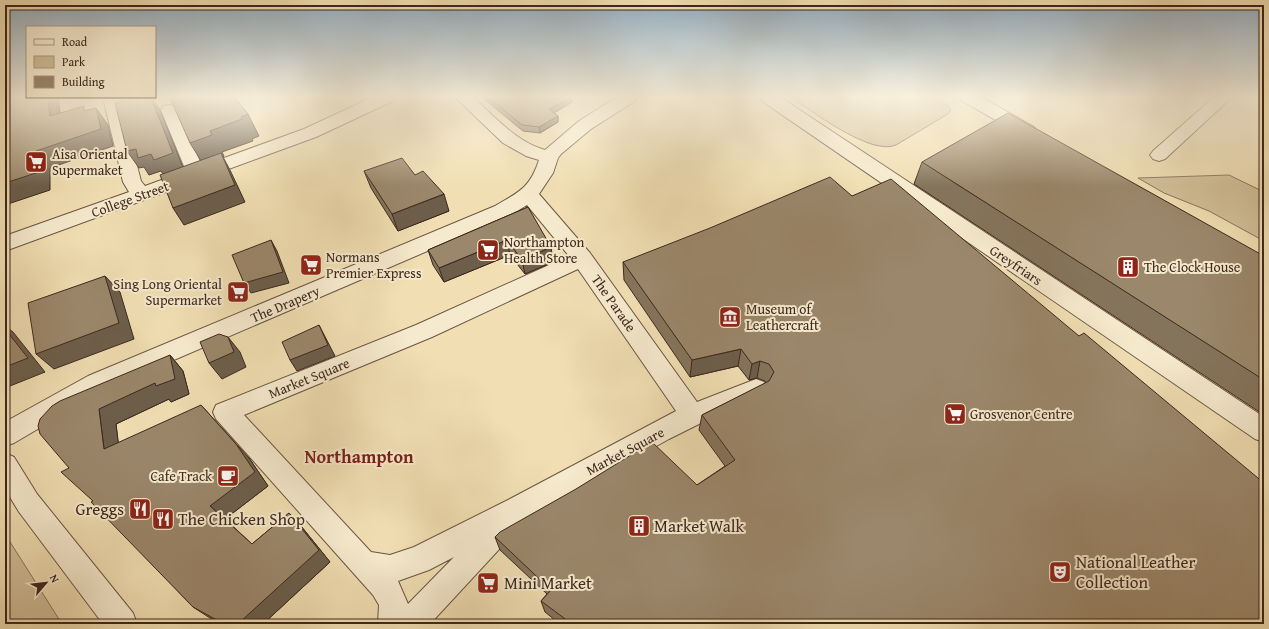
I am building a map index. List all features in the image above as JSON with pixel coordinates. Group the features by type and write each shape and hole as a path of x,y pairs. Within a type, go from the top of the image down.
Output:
{"street":[{"path":"118,126 132,182 141,195"},
{"path":"176,126 197,175"},
{"name":"College Street","path":"5,244 197,175 325,126"},
{"path":"496,126 509,139 532,152 550,157 555,150 583,126"},
{"name":"Greyfriars","path":"810,126 1264,431"},
{"path":"1019,126 1042,139"},
{"path":"1159,155 1190,126"},
{"name":"The Drapery","path":"5,435 96,383 502,211 529,195 544,173 550,157"},
{"name":"The Parade","path":"529,195 549,216 582,258 692,415"},
{"name":"Market Square","path":"393,624 394,604 389,591 225,412 424,331 582,258"},
{"name":"Market Square","path":"364,565 390,569 419,560 516,510 692,415 756,389"},
{"path":"5,465 28,502 122,624"},
{"name":"Market Square","path":"410,624 516,510"}],"green space":[{"path":"834,126 927,126 896,145 885,147 858,139"},
{"path":"1229,175 1264,192 1264,241 1209,211 1164,193 1138,178"},
{"path":"5,534 62,624 5,624"}],"building":[{"path":"5,126 100,126 101,129 36,151 36,173 5,183"},
{"path":"121,126 162,126 173,153 154,160 151,154 138,158 136,149 127,151"},
{"path":"183,126 222,126 210,131 212,135 190,143"},
{"name":"The Clock House","path":"985,126 1032,126 1264,256 1264,380 922,162"},
{"path":"221,153 235,185 173,208 160,175"},
{"path":"402,158 415,175 423,171 444,194 392,214 364,171"},
{"name":"Grosvenor Centre","path":"830,177 852,196 891,179 1079,336 1084,333 1264,483 1264,624 572,624 541,601 551,590 495,537 500,532 576,489 652,442 697,485 735,460 702,415 769,381 774,372 769,364 760,361 752,364 741,349 692,360 623,262 710,228"},
{"path":"528,207 551,247 522,260 507,240 439,268 428,250"},
{"path":"271,240 283,272 244,283 232,255"},
{"path":"105,276 119,323 36,354 28,303"},
{"path":"319,325 328,345 290,360 282,342"},
{"path":"5,329 28,358 5,367"},
{"path":"219,334 228,337 234,352 209,363 200,342"},
{"path":"170,355 175,379 156,386 155,383 99,409 104,449 201,405 236,444 255,472 210,506 252,544 289,513 319,550 240,622 233,624 224,624 193,607 91,502 93,501 61,472 69,468 40,434 38,426 40,419 52,406 60,401"}],"place":[{"name":"Aisa Oriental Supermaket","path":"36,162"},
{"name":"Northampton Health Store","path":"488,250"},
{"name":"Normans Premier Express","path":"311,265"},
{"name":"The Clock House","path":"1128,267"},
{"name":"Sing Long Oriental Supermarket","path":"238,292"},
{"name":"Museum of Leathercraft","path":"730,317"},
{"name":"Grosvenor Centre","path":"955,414"},
{"name":"Cafe Track","path":"228,476"},
{"name":"Greggs","path":"140,509"},
{"name":"The Chicken Shop","path":"163,519"},
{"name":"Market Walk","path":"639,526"},
{"name":"National Leather Collection","path":"1060,572"},
{"name":"Mini Market","path":"488,583"}],"district":[{"name":"Northampton","path":"359,457"}]}
